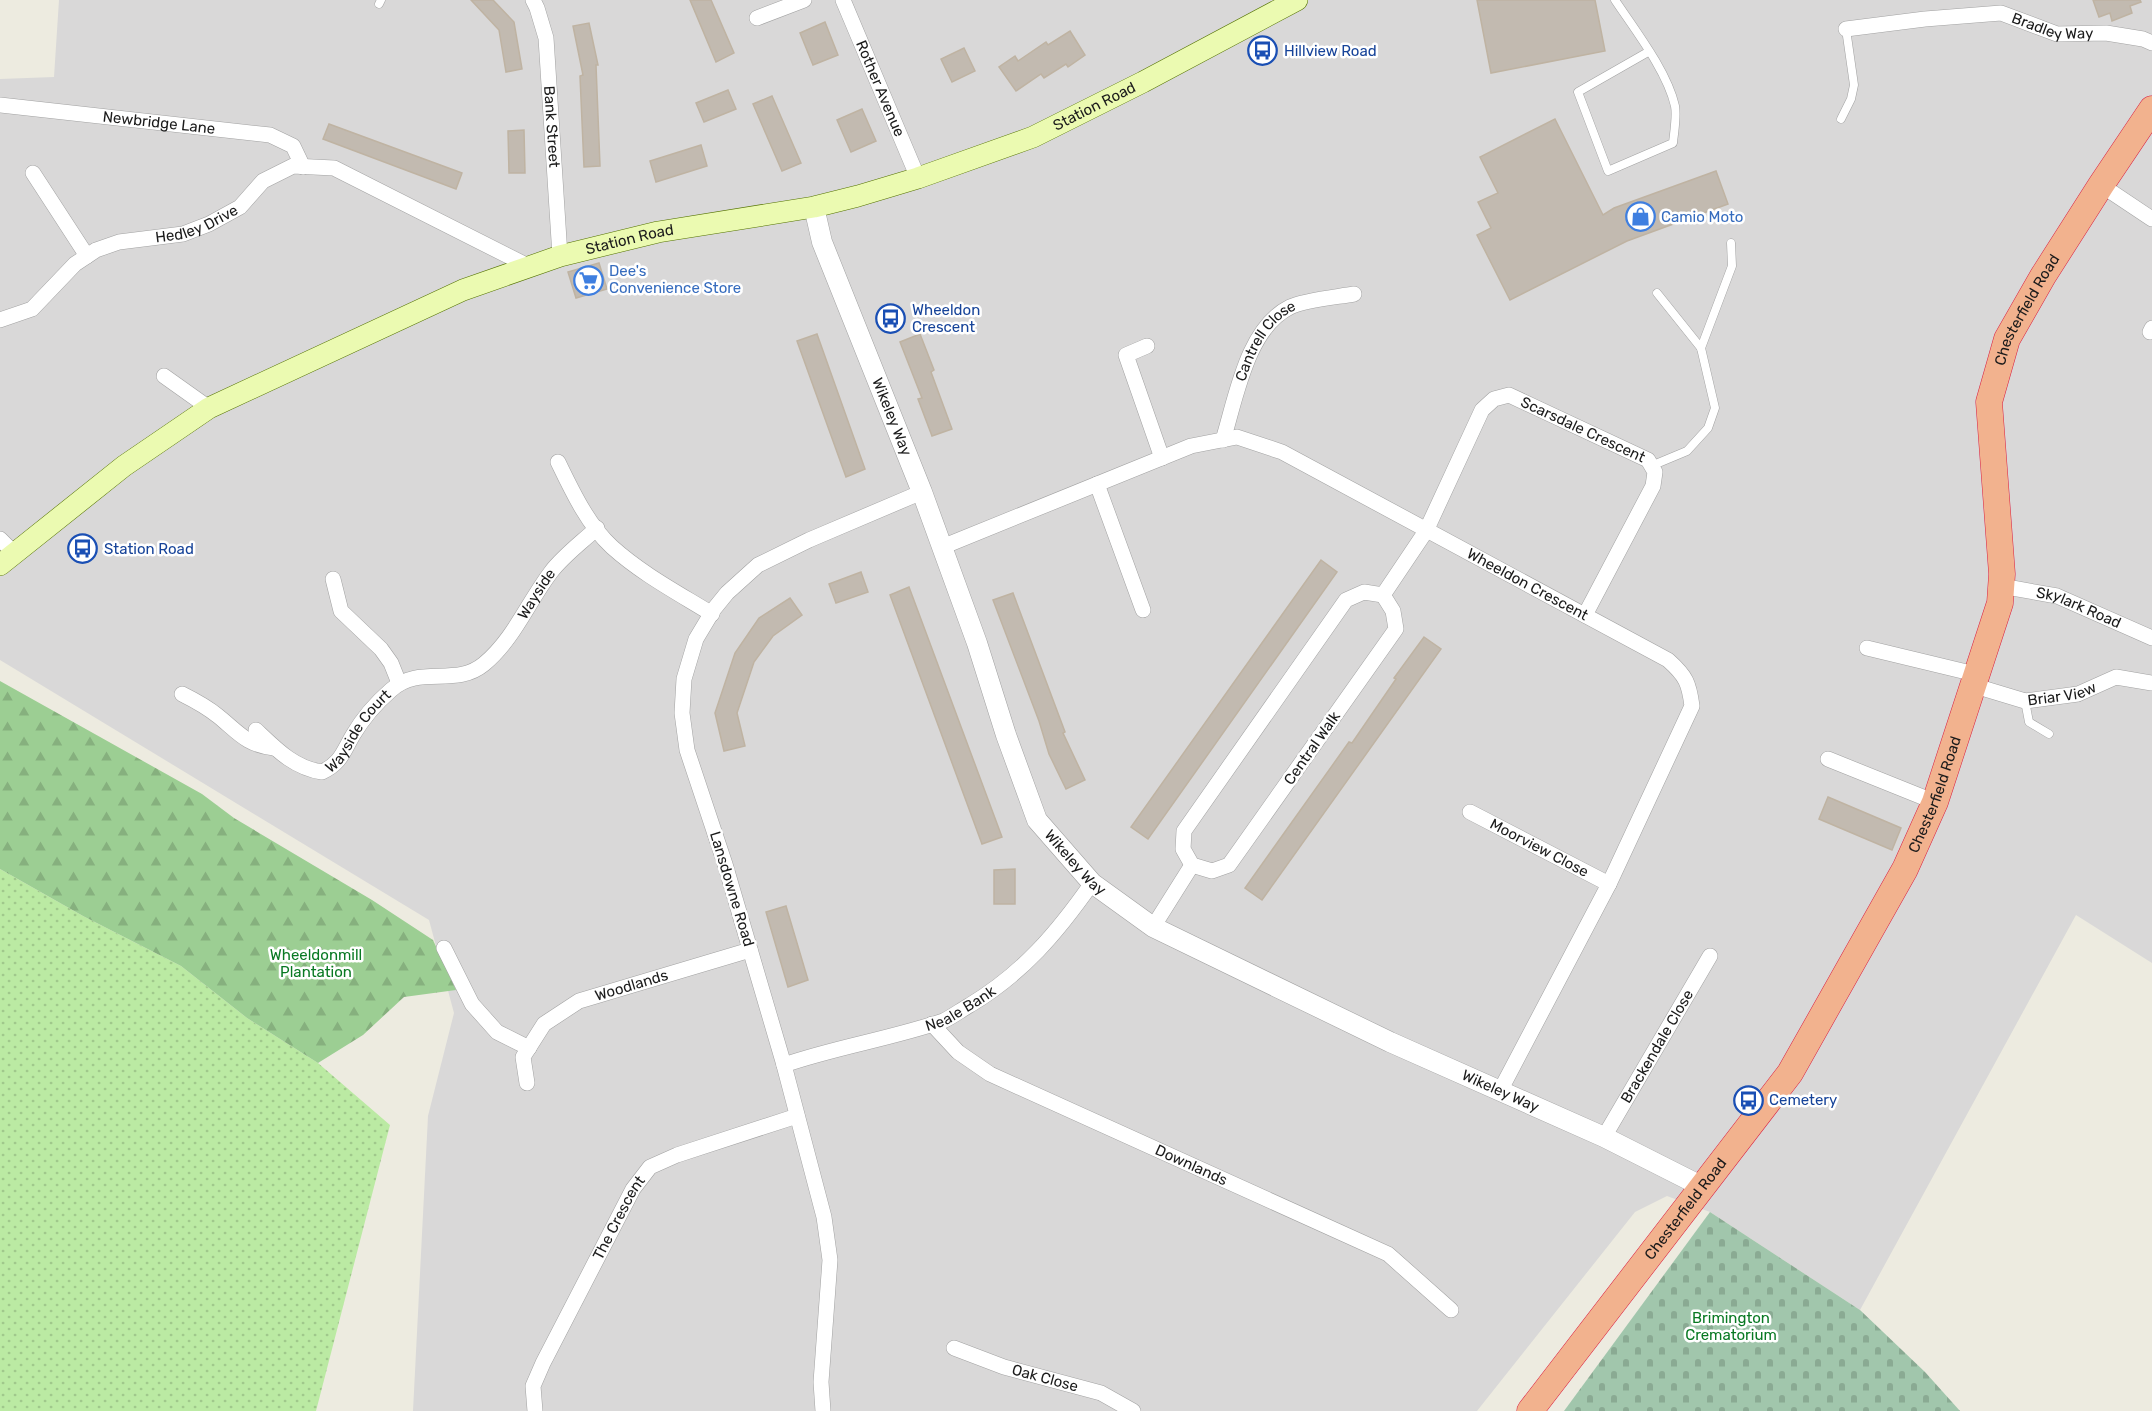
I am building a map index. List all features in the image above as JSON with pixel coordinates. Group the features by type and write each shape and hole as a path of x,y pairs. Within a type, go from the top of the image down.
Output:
{"highway":[{"name":"Chesterfield Road","path":"1530,1411 1790,1073 1905,869 1935,802 2000,603 2001,586 1989,402 2007,339 2043,276 2152,108"}],"main road":[{"name":"Station Road","path":"5,553 124,465 209,408 463,290 560,256 658,232 814,207 918,178 1033,137 1143,82 1297,0"}],"street":[{"name":"Bank Street","path":"533,0 546,38 560,256"},
{"path":"757,18 804,0"},
{"name":"Rother Avenue","path":"843,0 918,178"},
{"name":"Bradley Way","path":"1846,30 2002,7 2057,34 2106,33 2143,39 2152,43"},
{"name":"Newbridge Lane","path":"0,105 270,135 293,146 298,166"},
{"path":"298,166 334,168 528,266"},
{"name":"Hedley Drive","path":"0,320 32,309 75,264 96,250 119,242 183,234 209,225 240,207 263,181 298,166"},
{"path":"33,173 87,256"},
{"path":"2101,185 2152,219"},
{"name":"Wikeley Way","path":"814,207 822,242 922,492 1038,820 1092,883 1153,927 1390,1042 1604,1137 1703,1186"},
{"name":"Cantrell Close","path":"1223,440 1253,345 1266,326 1290,307 1354,294"},
{"path":"1148,346 1126,355 1162,458"},
{"path":"164,376 209,408"},
{"name":"Scarsdale Crescent","path":"1426,531 1482,410 1494,399 1509,395 1648,460 1655,472 1653,486 1585,615"},
{"name":"Wheeldon Crescent","path":"942,547 1191,446 1237,437 1282,452 1668,660 1681,671 1689,685 1692,706 1609,884 1500,1091"},
{"path":"558,462 576,501 611,546 652,577 712,614"},
{"path":"1096,484 1143,610"},
{"name":"Lansdowne Road","path":"823,1411 821,1382 830,1260 824,1216 784,1065 725,864 687,750 682,713 684,679 696,639 712,614 727,593 758,565 809,540 922,492"},
{"name":"Wayside","path":"483,666 504,645 552,570 597,528"},
{"path":"1153,927 1192,865 1183,849 1184,831 1346,600 1364,592 1383,595 1426,531"},
{"name":"Wayside Court","path":"333,579 341,611 381,649 391,663 399,683"},
{"name":"Skylark Road","path":"2001,586 2058,596 2152,638"},
{"name":"Central Walk","path":"1192,865 1212,871 1229,865 1396,629 1393,611 1383,595"},
{"name":"Briar View","path":"1867,648 1974,680 2025,701 2078,694 2116,677 2152,683"},
{"name":"Wayside Court","path":"256,730 274,748 298,765 322,772 340,761 354,734 371,710 399,683 409,678 460,677 483,666"},
{"path":"182,694 210,709 246,740 255,745 274,748"},
{"path":"1828,759 1935,802"},
{"name":"Moorview Close","path":"1470,812 1609,884"},
{"name":"Neale Bank","path":"784,1065 821,1052 945,1020 995,990 1034,957 1066,920 1092,883"},
{"path":"444,948 472,1004 497,1032 529,1048"},
{"name":"Woodlands","path":"527,1083 523,1057 544,1023 579,1001 750,950"},
{"name":"Brackendale Close","path":"1604,1137 1710,956"},
{"name":"Downlands","path":"932,1024 958,1052 990,1074 1388,1254 1451,1310"},
{"name":"The Crescent","path":"535,1411 533,1386 543,1363 633,1189 650,1167 677,1155 797,1116"},
{"name":"Oak Close","path":"954,1348 1004,1367 1101,1394 1133,1411"}],"lane":[{"path":"1615,0 1648,52 1668,86 1675,109 1673,143 1608,171 1578,92 1648,52"},
{"path":"1841,119 1851,99 1854,85 1846,30"},
{"path":"1701,348 1732,266 1731,243"},
{"path":"1652,466 1687,451 1708,428 1715,408 1701,348 1657,293"},
{"path":"2025,701 2029,722 2049,734"}],"shaded area":[{"path":"59,0 2152,0 2152,963 2076,915 1860,1310 1710,1212 1667,1196 1635,1212 1477,1411 413,1411 428,1116 454,1013 429,920 0,660 0,79 54,77"}],"green space":[{"name":"Wheeldonmill Plantation","path":"0,681 202,794 234,818 372,900 433,940 456,990 404,997 363,1035 318,1063 247,1018 181,966 83,916 0,869"},
{"path":"0,869 83,916 181,966 247,1018 318,1063 390,1125 316,1411 0,1411"},
{"name":"Brimington Crematorium","path":"1710,1212 1860,1310 1925,1372 1960,1411 1564,1411"}],"building":[{"path":"471,0 493,0 514,22 522,69 506,72 499,30"},
{"path":"690,0 711,0 734,53 716,62"},
{"path":"1477,0 1595,0 1605,51 1491,73"},
{"path":"2093,0 2140,0 2141,2 2130,6 2132,13 2112,21 2110,13 2099,17"},
{"path":"825,22 838,55 813,65 800,33"},
{"path":"589,23 598,65 596,65 600,166 584,167 580,76 583,75 573,26"},
{"path":"1070,31 1085,55 1068,67 1066,64 1044,78 1041,74 1016,91 999,67 1015,56 1018,61 1046,42 1048,45"},
{"path":"964,48 975,71 952,82 941,59"},
{"path":"728,90 736,109 704,122 696,103"},
{"path":"772,96 801,163 782,171 753,104"},
{"path":"862,109 876,141 851,152 837,120"},
{"path":"1555,119 1603,215 1614,208 1716,171 1728,204 1627,241 1510,300 1477,235 1491,228 1478,202 1498,193 1480,157"},
{"path":"329,124 462,173 456,189 323,139"},
{"path":"524,130 525,173 509,173 508,131"},
{"path":"701,145 707,166 656,182 650,161"},
{"name":"Dee's Convenience Store","path":"599,263 607,289 576,298 568,272"},
{"path":"817,334 865,469 846,477 797,341"},
{"path":"920,334 952,429 932,436 918,399 922,398 900,342"},
{"path":"1321,560 1337,572 1148,839 1131,827"},
{"path":"861,572 868,592 836,603 829,584"},
{"path":"909,587 1002,837 982,844 890,595"},
{"path":"1013,593 1065,732 1063,733 1085,780 1066,789 1049,754 1039,721 993,600"},
{"path":"790,598 802,615 773,636 754,662 737,713 745,746 724,751 715,713 735,653 759,618"},
{"path":"1424,637 1441,649 1262,900 1245,888 1349,742 1352,743"},
{"path":"1828,797 1901,828 1892,850 1819,819"},
{"path":"1015,869 1015,904 994,904 994,870"},
{"path":"786,906 808,980 788,987 766,912"}],"place":[{"name":"Hillview Road","path":"1263,51"},
{"name":"Camio Moto","path":"1640,217"},
{"name":"Dee's Convenience Store","path":"588,280"},
{"name":"Wheeldon Crescent","path":"891,319"},
{"name":"Station Road","path":"83,549"},
{"name":"Cemetery","path":"1748,1100"}]}
